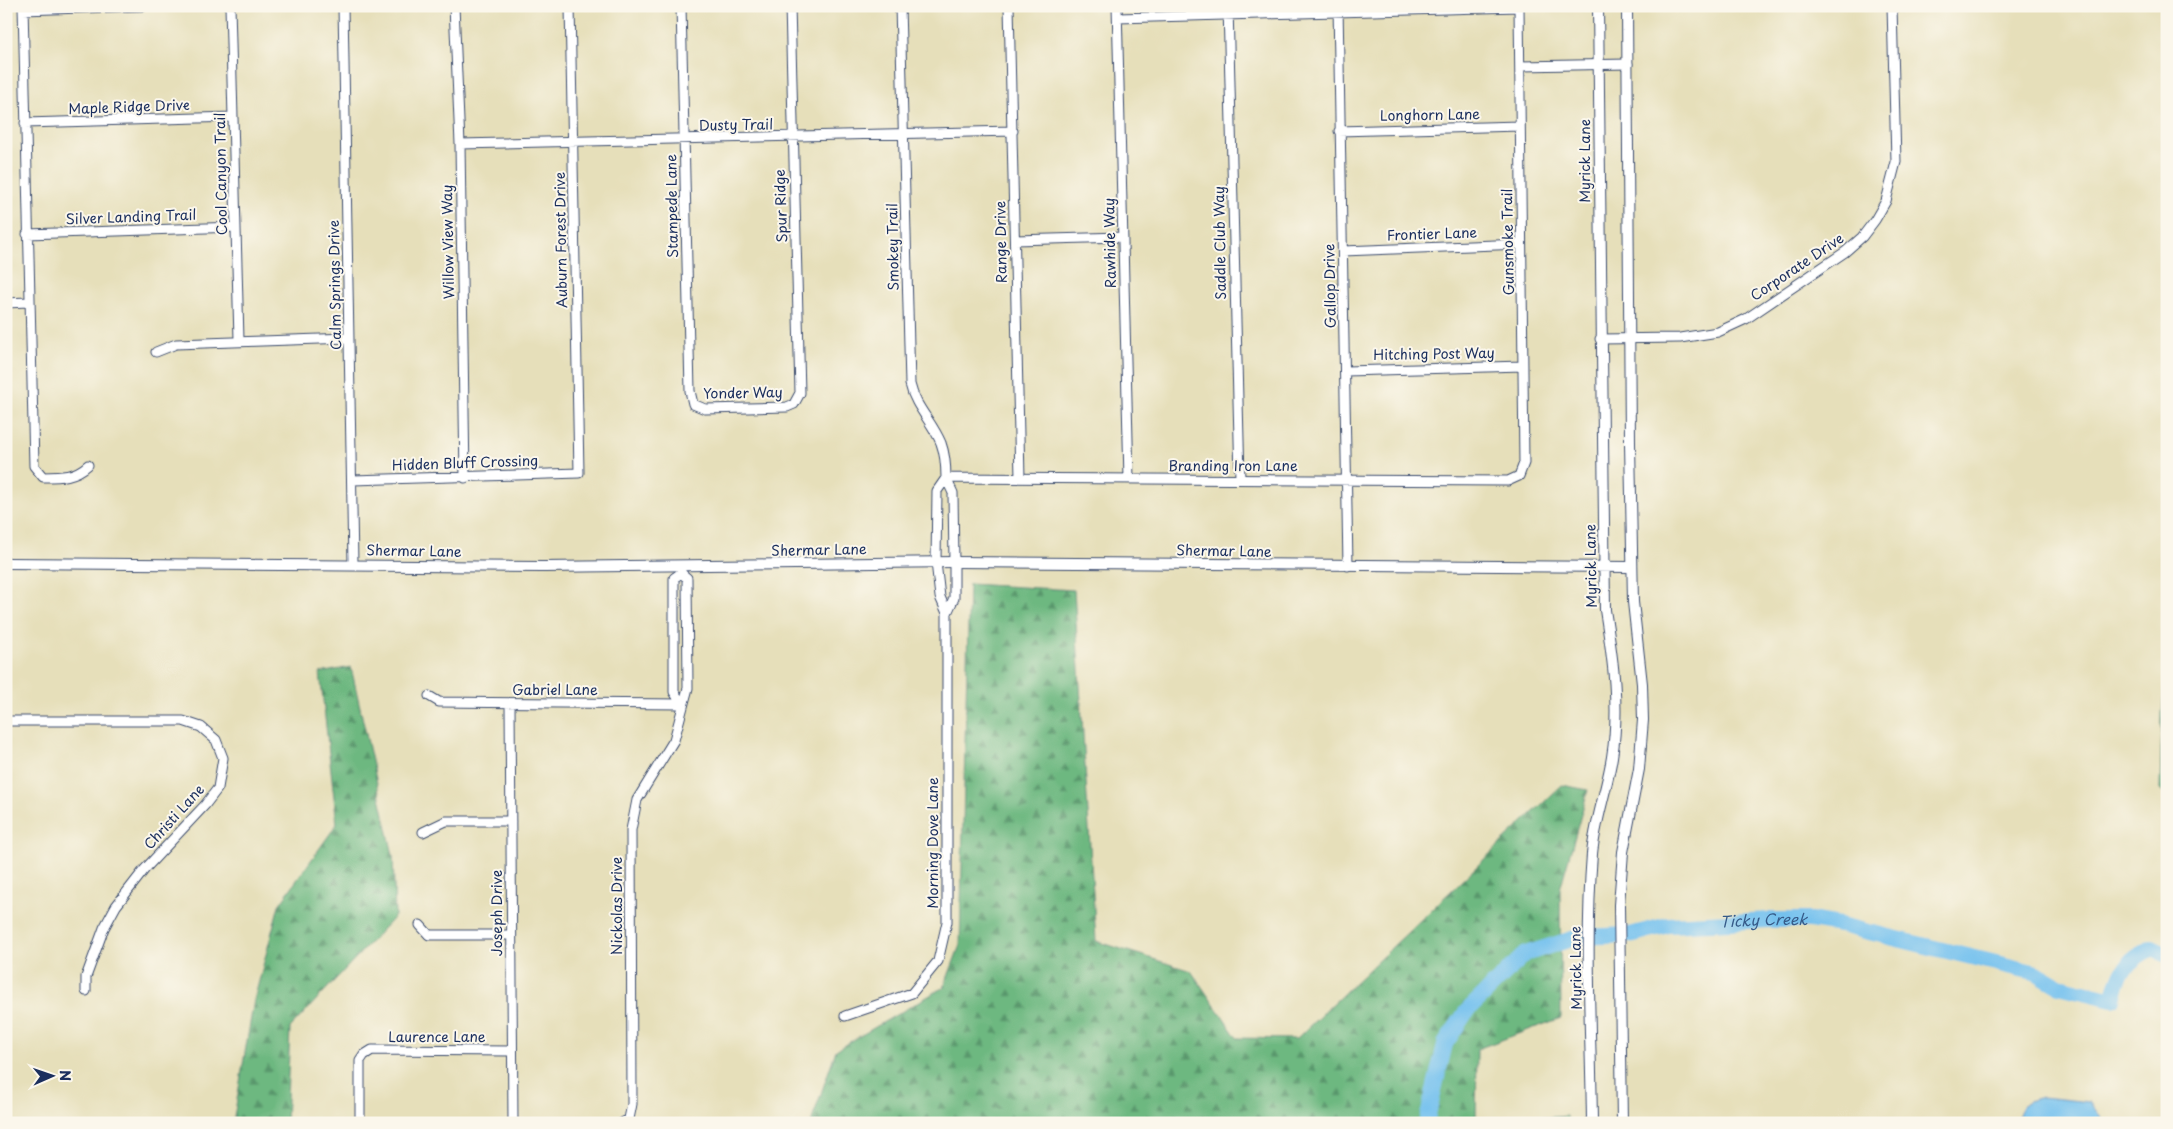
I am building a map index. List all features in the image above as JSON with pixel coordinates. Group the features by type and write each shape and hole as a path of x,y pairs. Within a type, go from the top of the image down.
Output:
{"street":[{"path":"88,465 82,471 65,477 43,477 34,466 28,302 23,8 142,6"},
{"name":"Cool Canyon Trail","path":"230,6 238,340"},
{"name":"Calm Springs Drive","path":"343,6 353,480 353,564"},
{"name":"Willow View Way","path":"454,6 460,144 465,478"},
{"name":"Auburn Forest Drive","path":"570,6 579,472"},
{"name":"Stampede Lane","path":"681,6 690,392 693,404"},
{"name":"Spur Ridge","path":"790,6 800,393 794,404"},
{"name":"Smokey Trail","path":"900,6 910,384 919,410 941,444 946,464 946,478 953,493 954,562"},
{"name":"Range Drive","path":"1009,6 1020,478"},
{"name":"Rawhide Way","path":"1118,6 1129,478"},
{"name":"Myrick Lane","path":"1592,1123 1589,905 1592,851 1612,756 1616,719 1614,676 1605,610 1600,339 1598,6"},
{"path":"1622,1123 1619,905 1623,852 1639,769 1642,720 1632,567 1627,6"},
{"name":"Corporate Drive","path":"1600,339 1693,337 1718,332 1737,324 1845,252 1869,229 1886,201 1896,162 1892,6"},
{"path":"1118,18 1228,10 1519,7"},
{"name":"Gunsmoke Trail","path":"1519,7 1524,463 1519,476"},
{"name":"Gallop Drive","path":"1338,9 1339,131 1348,480 1348,566"},
{"name":"Saddle Club Way","path":"1228,10 1240,479"},
{"path":"1521,66 1628,64"},
{"name":"Maple Ridge Drive","path":"25,123 233,118"},
{"name":"Longhorn Lane","path":"1339,131 1520,126"},
{"name":"Dusty Trail","path":"460,144 1013,132"},
{"name":"Silver Landing Trail","path":"27,234 236,227"},
{"path":"1015,240 1123,238"},
{"name":"Frontier Lane","path":"1343,251 1522,244"},
{"path":"6,303 28,302"},
{"path":"156,352 176,344 238,340 349,338"},
{"name":"Hitching Post Way","path":"1346,370 1523,366"},
{"name":"Yonder Way","path":"693,404 705,410 781,408 794,404"},
{"name":"Hidden Bluff Crossing","path":"353,480 465,478 579,472"},
{"name":"Branding Iron Lane","path":"946,478 1508,481 1519,476"},
{"name":"Smokey Trail","path":"936,562 937,491 946,478"},
{"name":"Shermar Lane","path":"6,563 220,566 353,564 681,569 936,562 1632,567"},
{"name":"Morning Dove Lane","path":"845,1016 912,993 938,961 947,922 947,614 940,597 936,562"},
{"name":"Morning Dove Lane","path":"947,614 954,598 954,562"},
{"path":"681,569 674,578 674,692 682,704"},
{"name":"Nickolas Drive","path":"626,1121 632,1104 631,830 637,800 674,740 682,704 688,688 687,578 681,569"},
{"name":"Gabriel Lane","path":"429,696 439,702 682,704"},
{"name":"Joseph Drive","path":"510,703 513,1123"},
{"name":"Christi Lane","path":"6,722 183,721 201,727 216,740 223,758 221,779 212,797 144,870 110,914 86,977 86,991"},
{"path":"422,832 446,821 511,821"},
{"path":"420,924 429,936 511,935"},
{"name":"Laurence Lane","path":"360,1123 360,1061 364,1054 372,1050 511,1051"}],"green space":[{"path":"969,584 1074,590 1096,941 1191,971 1237,1038 1296,1039 1562,785 1588,790 1560,889 1561,1018 1477,1049 1476,1123 811,1123 836,1050 944,987 960,945"},
{"path":"2167,658 2167,796 2160,789 2162,714"},
{"path":"351,667 393,855 395,916 290,1028 286,1123 233,1123 254,1000 279,905 337,824 320,673"},
{"path":"1567,1116 1567,1123 1476,1123"}],"water":[{"path":"2042,1097 2089,1102 2106,1123 2016,1123 2019,1111 2024,1104"}],"waterway":[{"name":"Ticky Creek","path":"1426,1123 1445,1044 1466,1012 1525,954 1578,937 1630,935 1668,925 1810,920 1840,925 2037,973 2059,986 2113,999 2118,981 2130,962 2152,948 2167,955"}]}
